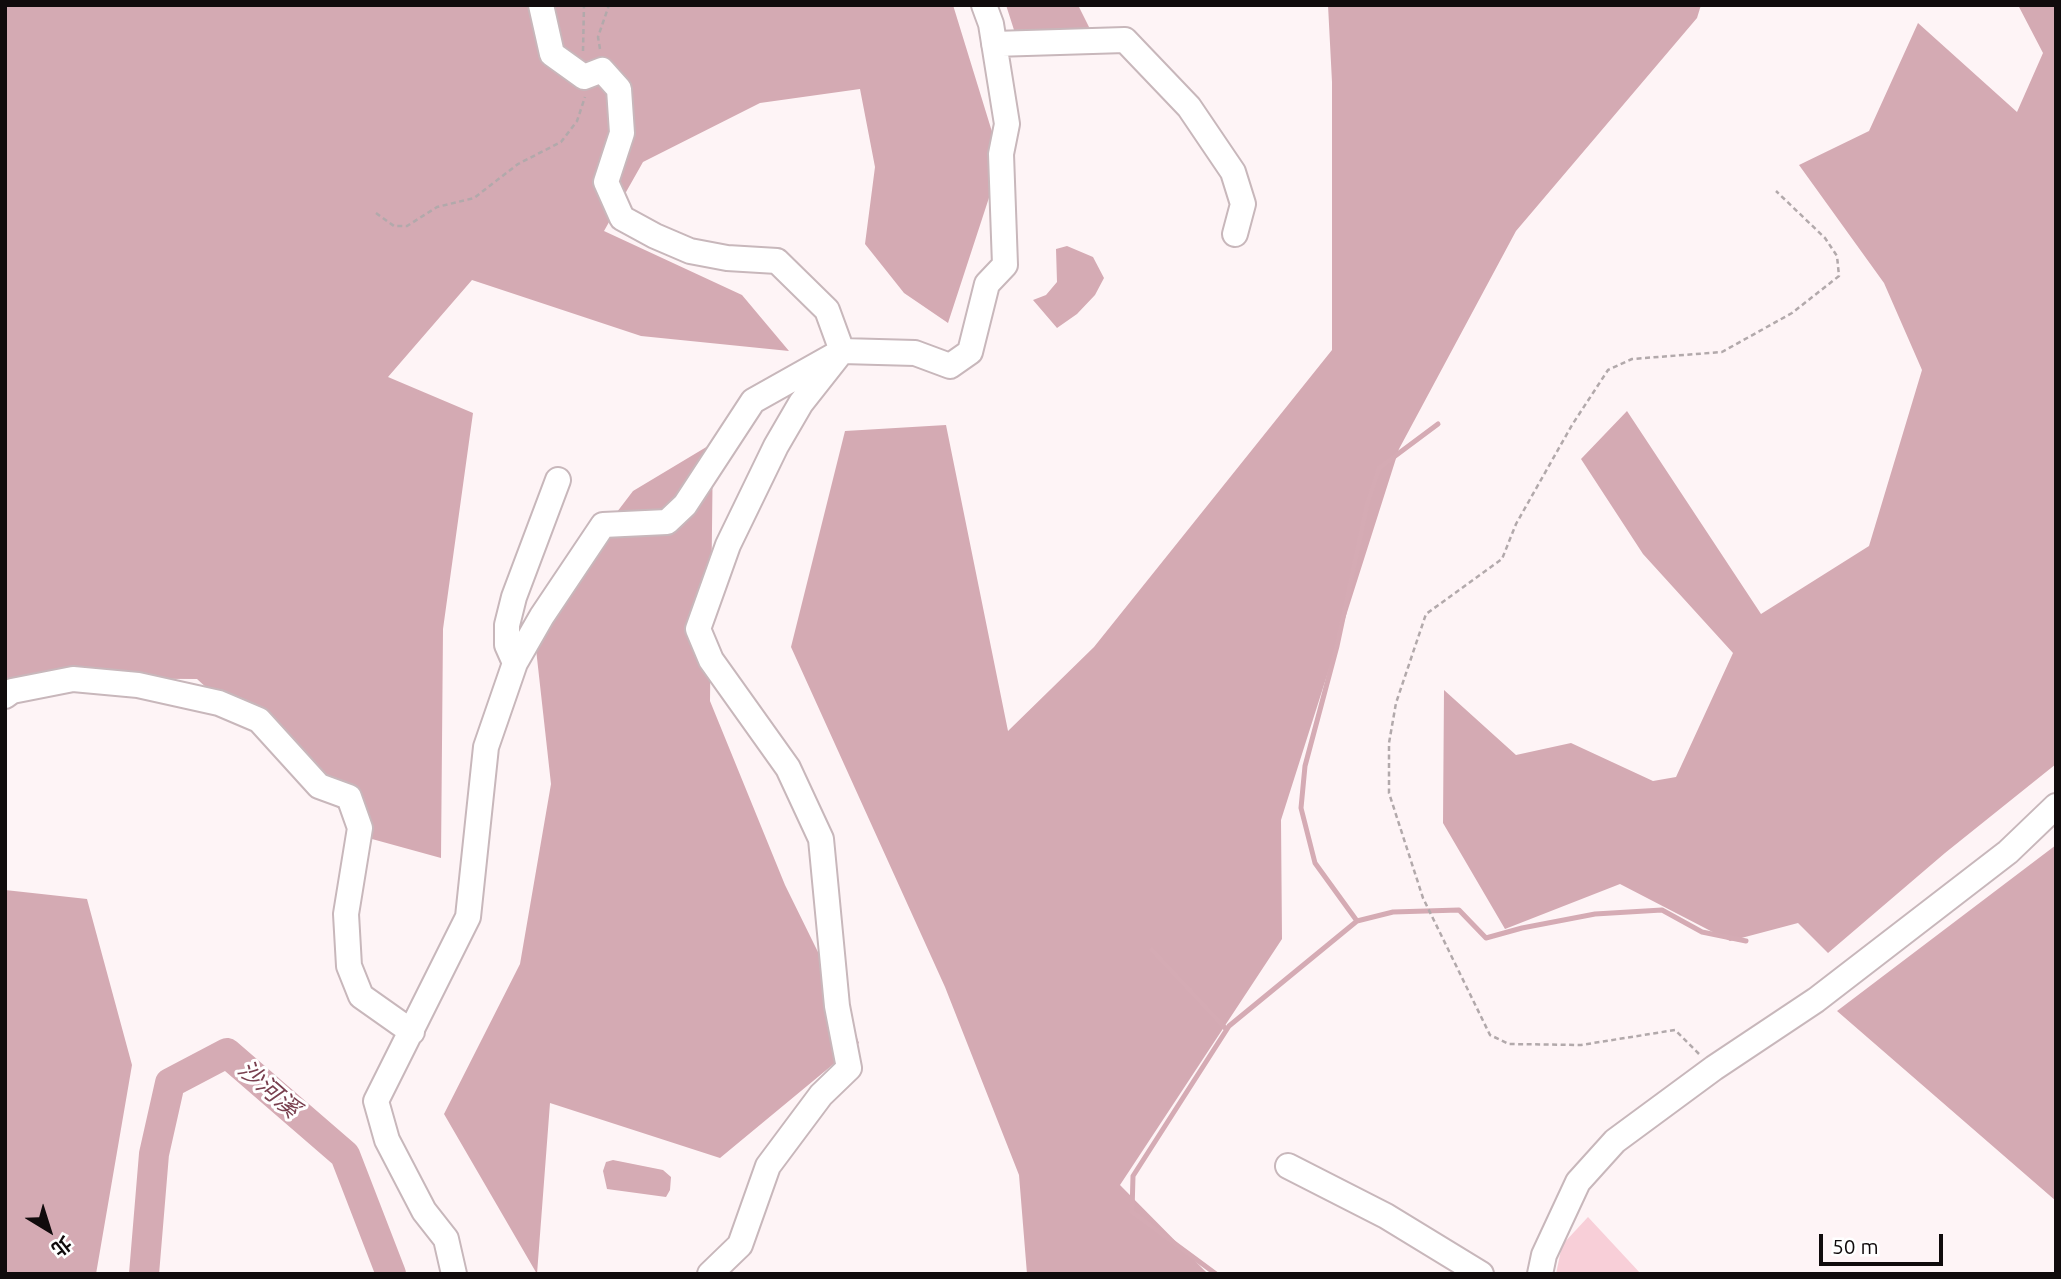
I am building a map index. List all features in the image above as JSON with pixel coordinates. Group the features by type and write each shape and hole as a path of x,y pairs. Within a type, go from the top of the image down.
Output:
{"street":[{"path":"541,5 552,54 593,73 619,89 622,133 606,182 622,218 690,251 727,258 777,261 827,310 842,351"},
{"path":"454,1274 446,1239 424,1211 387,1140 376,1101 468,917 486,747 515,663 542,616 603,525 667,522 685,505 753,401 842,351 915,353 950,366 970,352 987,284 1005,265 1001,154 1007,124 991,23 984,5"},
{"path":"994,44 1125,40 1189,107 1233,172 1243,204 1235,234"},
{"path":"710,1274 740,1245 768,1166 821,1095 849,1068 837,1006 821,839 788,768 711,660 698,629 728,545 776,446 800,403 842,351"},
{"path":"515,663 507,645 507,625 514,597 558,480"},
{"path":"5,696 12,691 73,679 138,685 219,703 259,720 319,786 349,797 360,828 346,914 349,966 361,996 412,1032"},
{"path":"1540,1274 1544,1255 1578,1182 1615,1141 1714,1068 1816,1000 2007,852 2056,806"},
{"path":"1288,1166 1386,1216 1481,1274"}],"path":[{"path":"584,5 593,73"},
{"path":"376,213 394,226 407,226 437,207 474,198 518,164 561,142 577,121 593,73 598,37 609,5"},
{"path":"1714,1068 1675,1030 1581,1045 1509,1044 1490,1035 1423,898 1389,793 1389,743 1396,703 1426,614 1502,559 1516,524 1572,425 1608,370 1632,359 1722,352 1792,313 1839,276 1838,256 1825,238 1776,191"}],"shaded area":[{"path":"5,5 953,5 1001,161 948,323 904,293 865,244 875,167 860,89 760,103 643,162 604,231 742,295 789,351 641,336 472,280 388,377 473,413 443,629 441,858 372,839 197,679 5,678"},
{"path":"1006,5 1078,5 1090,29 1014,30"},
{"path":"1328,5 1701,5 1697,18 1516,231 1399,449 1281,820 1282,939 1120,1185 1208,1274 1027,1274 1019,1175 945,987 791,647 845,431 946,425 1008,731 1094,647 1332,350 1332,82"},
{"path":"2018,5 2056,5 2056,764 1945,853 1828,953 1798,923 1730,941 1620,884 1505,929 1443,823 1444,690 1516,755 1571,743 1653,781 1676,777 1733,653 1643,554 1581,459 1627,411 1761,614 1869,546 1922,370 1884,283 1799,165 1869,131 1918,23 2017,112 2043,53"},
{"path":"1067,246 1093,257 1104,278 1095,295 1077,314 1057,328 1033,300 1046,295 1057,282 1056,249"},
{"path":"713,443 710,701 785,885 845,1007 859,1043 720,1158 550,1103 537,1274 444,1114 520,964 551,784 533,622 633,491"},
{"path":"2056,845 2056,1201 1837,1011"},
{"path":"5,890 87,899 132,1065 96,1274 5,1274"},
{"path":"613,1160 663,1170 671,1177 670,1190 666,1197 607,1189 603,1171 606,1162"},
{"path":"1588,1217 1641,1274 1556,1274 1562,1245"}],"waterway":[{"path":"1357,921 1315,863 1301,808 1305,766 1337,646 1367,505 1379,468 1438,424"},
{"path":"1216,1274 1132,1212 1133,1176 1229,1026 1357,921 1393,912 1459,910 1486,938 1595,914 1662,910 1702,932 1746,941"},
{"path":"1152,950 1226,1029"},
{"name":"沙河溪","path":"144,1274 154,1154 170,1083 227,1053 345,1155 391,1274"}]}
